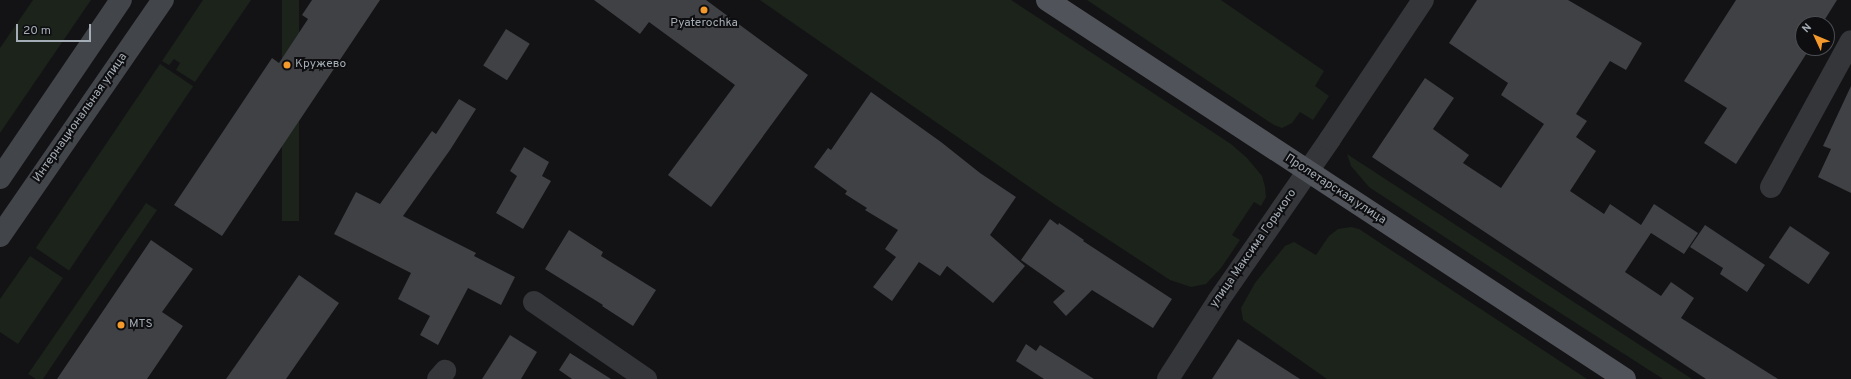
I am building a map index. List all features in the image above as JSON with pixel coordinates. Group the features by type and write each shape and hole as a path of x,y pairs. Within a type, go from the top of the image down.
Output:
{"main road":[{"path":"0,178 121,0"},
{"name":"Интернациональная улица","path":"0,236 163,0"},
{"name":"Пролетарская улица","path":"1047,0 1307,172 1625,379"}],"street":[{"name":"улица Максима Горького","path":"1168,379 1218,301 1423,0"},
{"path":"1771,187 1851,41"},
{"path":"534,302 646,379"}],"shaded area":[{"path":"33,0 91,0 0,133 0,48"},
{"path":"203,0 251,0 195,82 176,70 180,63 174,59 169,65 162,61"},
{"path":"282,0 299,0 299,221 282,221"},
{"path":"760,0 1011,0 1231,144 1247,158 1262,176 1266,197 1261,206 1254,202 1232,235 1240,240 1221,268 1206,284 1191,287 1170,280 1054,204"},
{"path":"1087,0 1221,0 1324,71 1315,86 1329,96 1313,120 1300,112 1292,123 1282,128 1274,125"},
{"path":"160,64 193,86 69,270 36,248"},
{"path":"1347,154 1692,379 1663,379 1537,298 1369,187 1351,166"},
{"path":"146,203 157,210 43,379 36,379 28,374"},
{"path":"1351,227 1359,229 1587,379 1327,379 1243,320 1241,308 1255,283 1285,246 1294,242 1316,255 1329,236 1338,229"},
{"path":"30,256 63,278 18,344 0,332 0,299"}],"building":[{"path":"312,0 380,0 222,236 174,205 272,58 279,63 308,19 302,15"},
{"path":"594,0 706,0 808,75 711,207 668,175 735,85 649,22 640,34"},
{"path":"1477,0 1568,0 1642,43 1626,70 1610,61 1576,114 1587,121 1576,137 1596,151 1570,191 1604,214 1610,204 1641,225 1654,204 1698,233 1684,254 1651,233 1625,272 1661,296 1671,282 1694,298 1681,318 1778,379 1706,379 1372,157 1425,78 1454,98 1433,129 1469,155 1463,163 1501,188 1544,124 1501,95 1508,83 1449,43"},
{"path":"1736,0 1837,0 1827,16 1795,16 1795,56 1805,56 1736,164 1704,143 1727,108 1684,81"},
{"path":"506,29 530,44 507,80 483,65"},
{"path":"1851,86 1851,193 1818,177 1831,149 1823,146"},
{"path":"871,92 941,142 980,173 1016,197 990,235 1025,266 993,303 947,266 940,276 919,262 892,301 873,287 896,257 885,249 898,230 865,210 867,208 845,194 847,191 814,167 828,148 831,150"},
{"path":"459,99 476,109 450,150 403,216 476,253 474,256 515,277 501,305 468,288 438,345 420,335 430,316 398,299 411,273 334,234 356,192 380,204 432,131 436,134"},
{"path":"524,147 549,162 542,176 551,181 523,229 496,213 517,176 510,171"},
{"path":"1050,219 1058,225 1059,223 1084,240 1083,241 1172,299 1153,328 1092,290 1066,316 1053,302 1065,291 1021,260"},
{"path":"1705,225 1765,265 1747,292 1720,274 1723,268 1690,247"},
{"path":"1790,226 1830,253 1809,284 1769,258"},
{"path":"569,230 603,252 601,256 656,290 633,326 602,306 603,305 545,269"},
{"path":"151,240 193,269 162,312 183,326 147,379 57,379"},
{"path":"299,275 339,303 286,379 226,379"},
{"path":"510,335 537,352 521,379 482,379"},
{"path":"1238,339 1300,379 1212,379"},
{"path":"1026,344 1036,351 1040,345 1094,379 1044,379 1016,361"},
{"path":"570,353 611,379 572,379 559,370"}],"place":[{"name":"Pyaterochka","path":"704,10"},
{"name":"Кружево","path":"287,65"},
{"name":"MTS","path":"121,325"}]}
